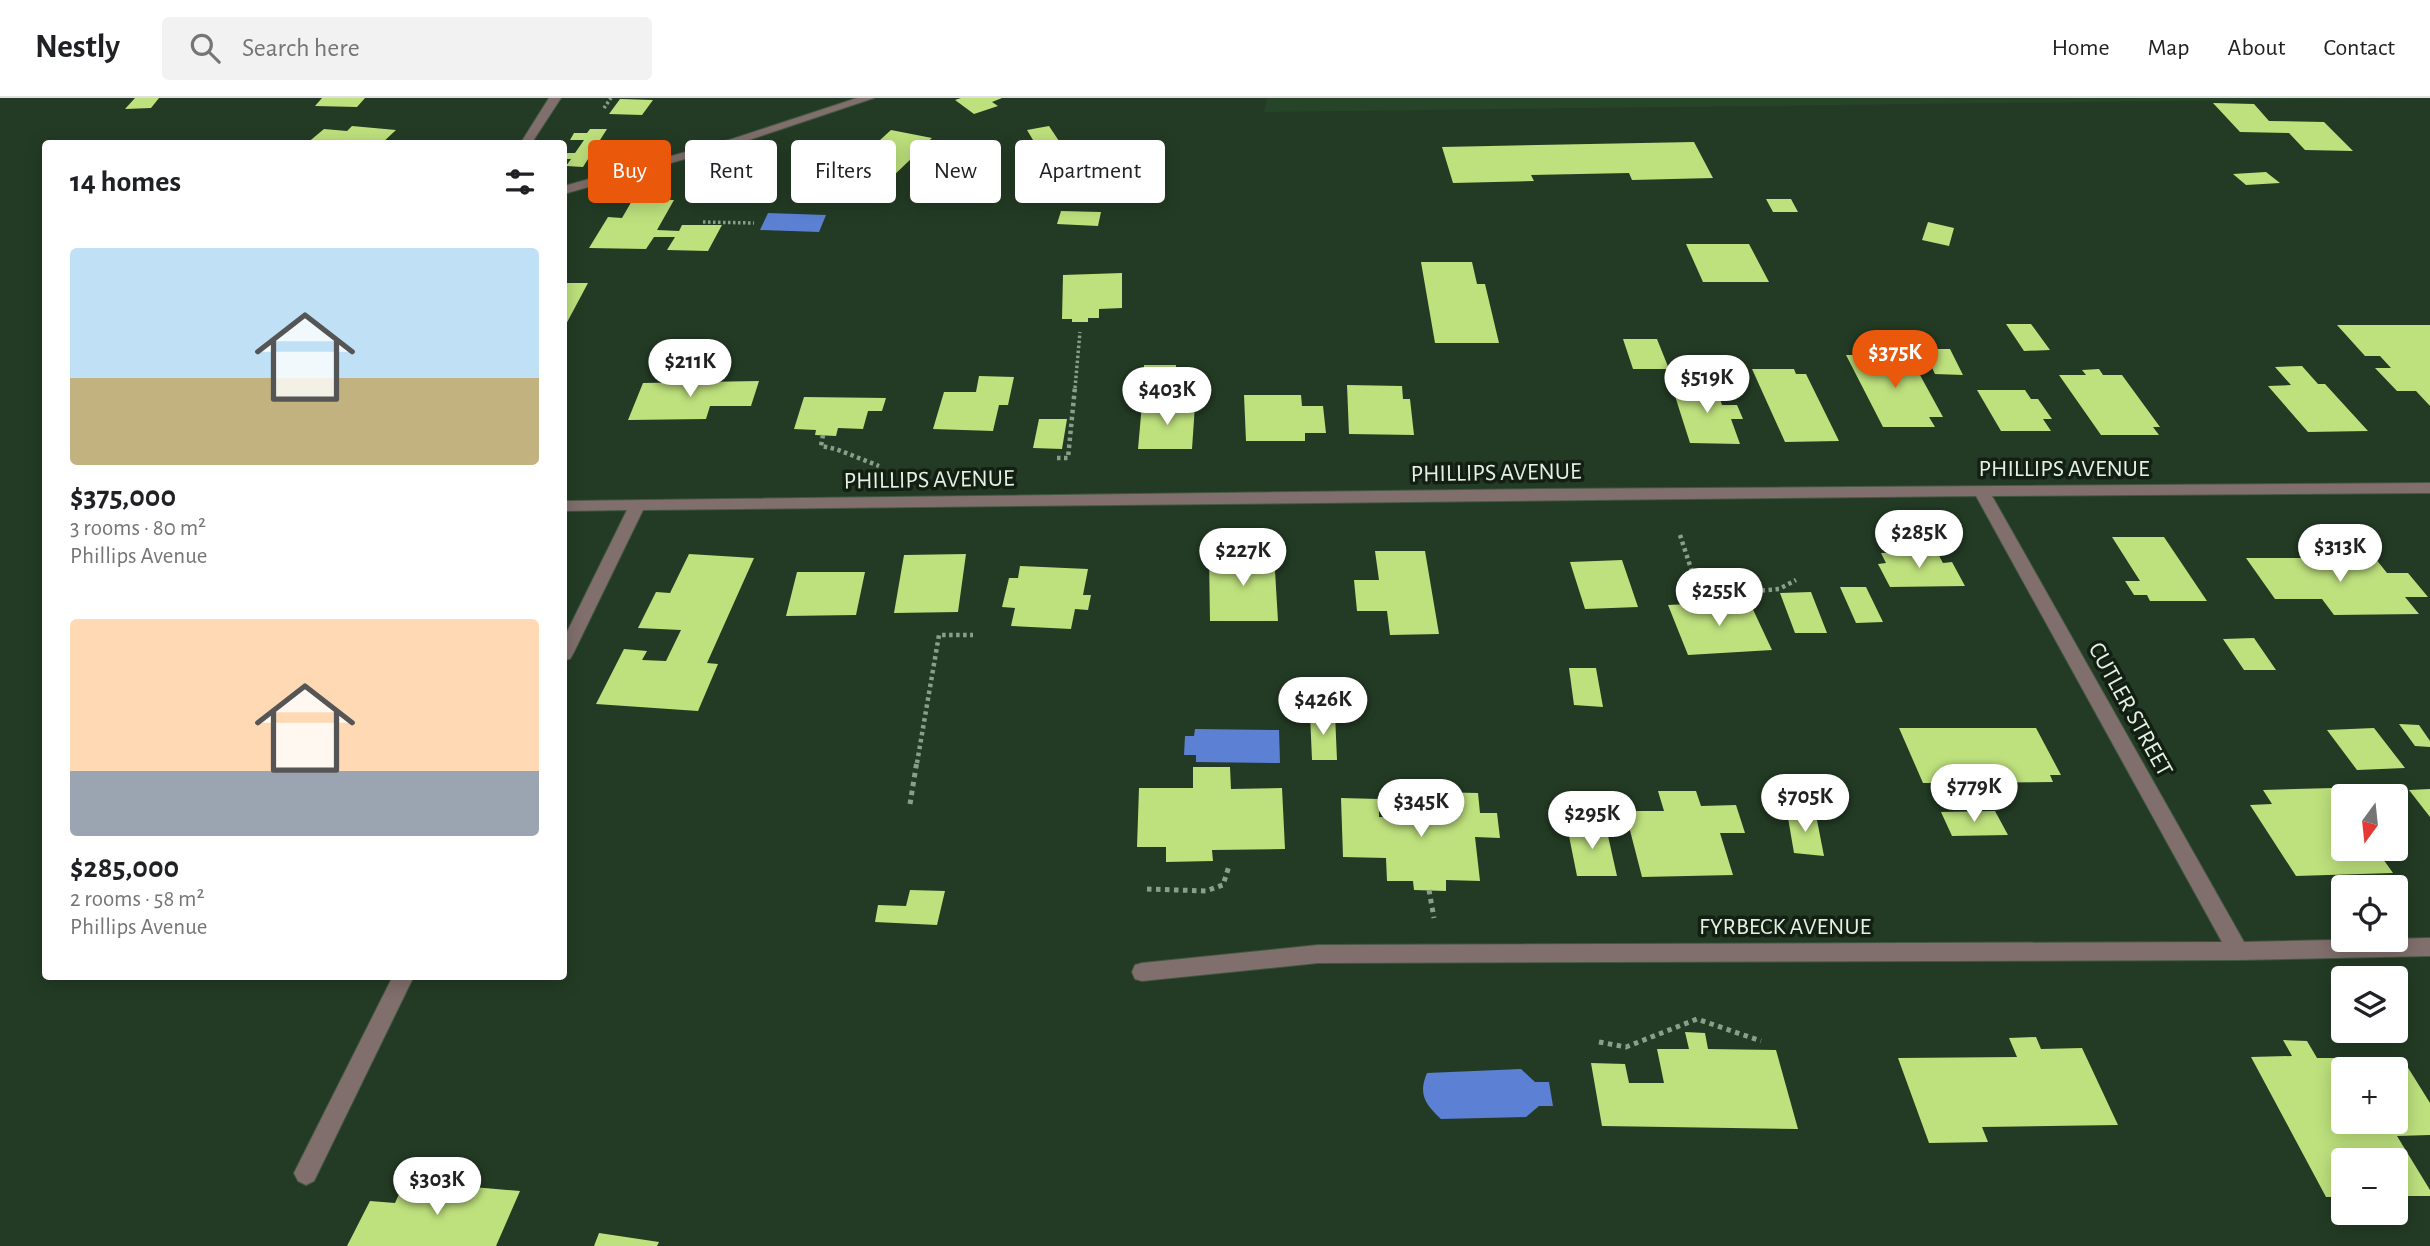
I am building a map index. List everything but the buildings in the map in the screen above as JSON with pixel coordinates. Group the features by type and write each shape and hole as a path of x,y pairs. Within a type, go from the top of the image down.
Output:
{"street":[{"path":"528,140 555,98"},
{"path":"567,189 728,143 868,98"},
{"name":"PHILLIPS AVENUE","path":"567,506 2430,488"},
{"name":"CUTLER STREET","path":"1981,491 2238,951"},
{"path":"567,648 637,506"},
{"name":"FYRBECK AVENUE","path":"1142,972 1318,954 2238,951 2430,947"},
{"path":"306,1173 402,980"}],"path":[{"path":"604,108 611,98"},
{"path":"703,222 754,223"},
{"path":"1057,458 1068,458 1080,332"},
{"path":"823,435 821,446 833,447 860,462 883,466"},
{"path":"1680,536 1700,596 1779,589 1796,580"},
{"path":"910,804 939,635 973,635"},
{"path":"1147,889 1206,891 1223,885 1229,866"},
{"path":"1599,1042 1626,1047 1697,1019 1761,1041"}],"shaded area":[{"path":"1267,98 2412,98 1264,112"}],"water":[{"path":"768,213 826,215 819,232 760,230"},
{"path":"1195,729 1279,730 1280,763 1196,762 1196,755 1184,755 1185,736 1194,736"},
{"path":"1521,1069 1535,1082 1549,1082 1553,1106 1539,1106 1526,1117 1441,1119 1423,1093 1427,1073"}]}
